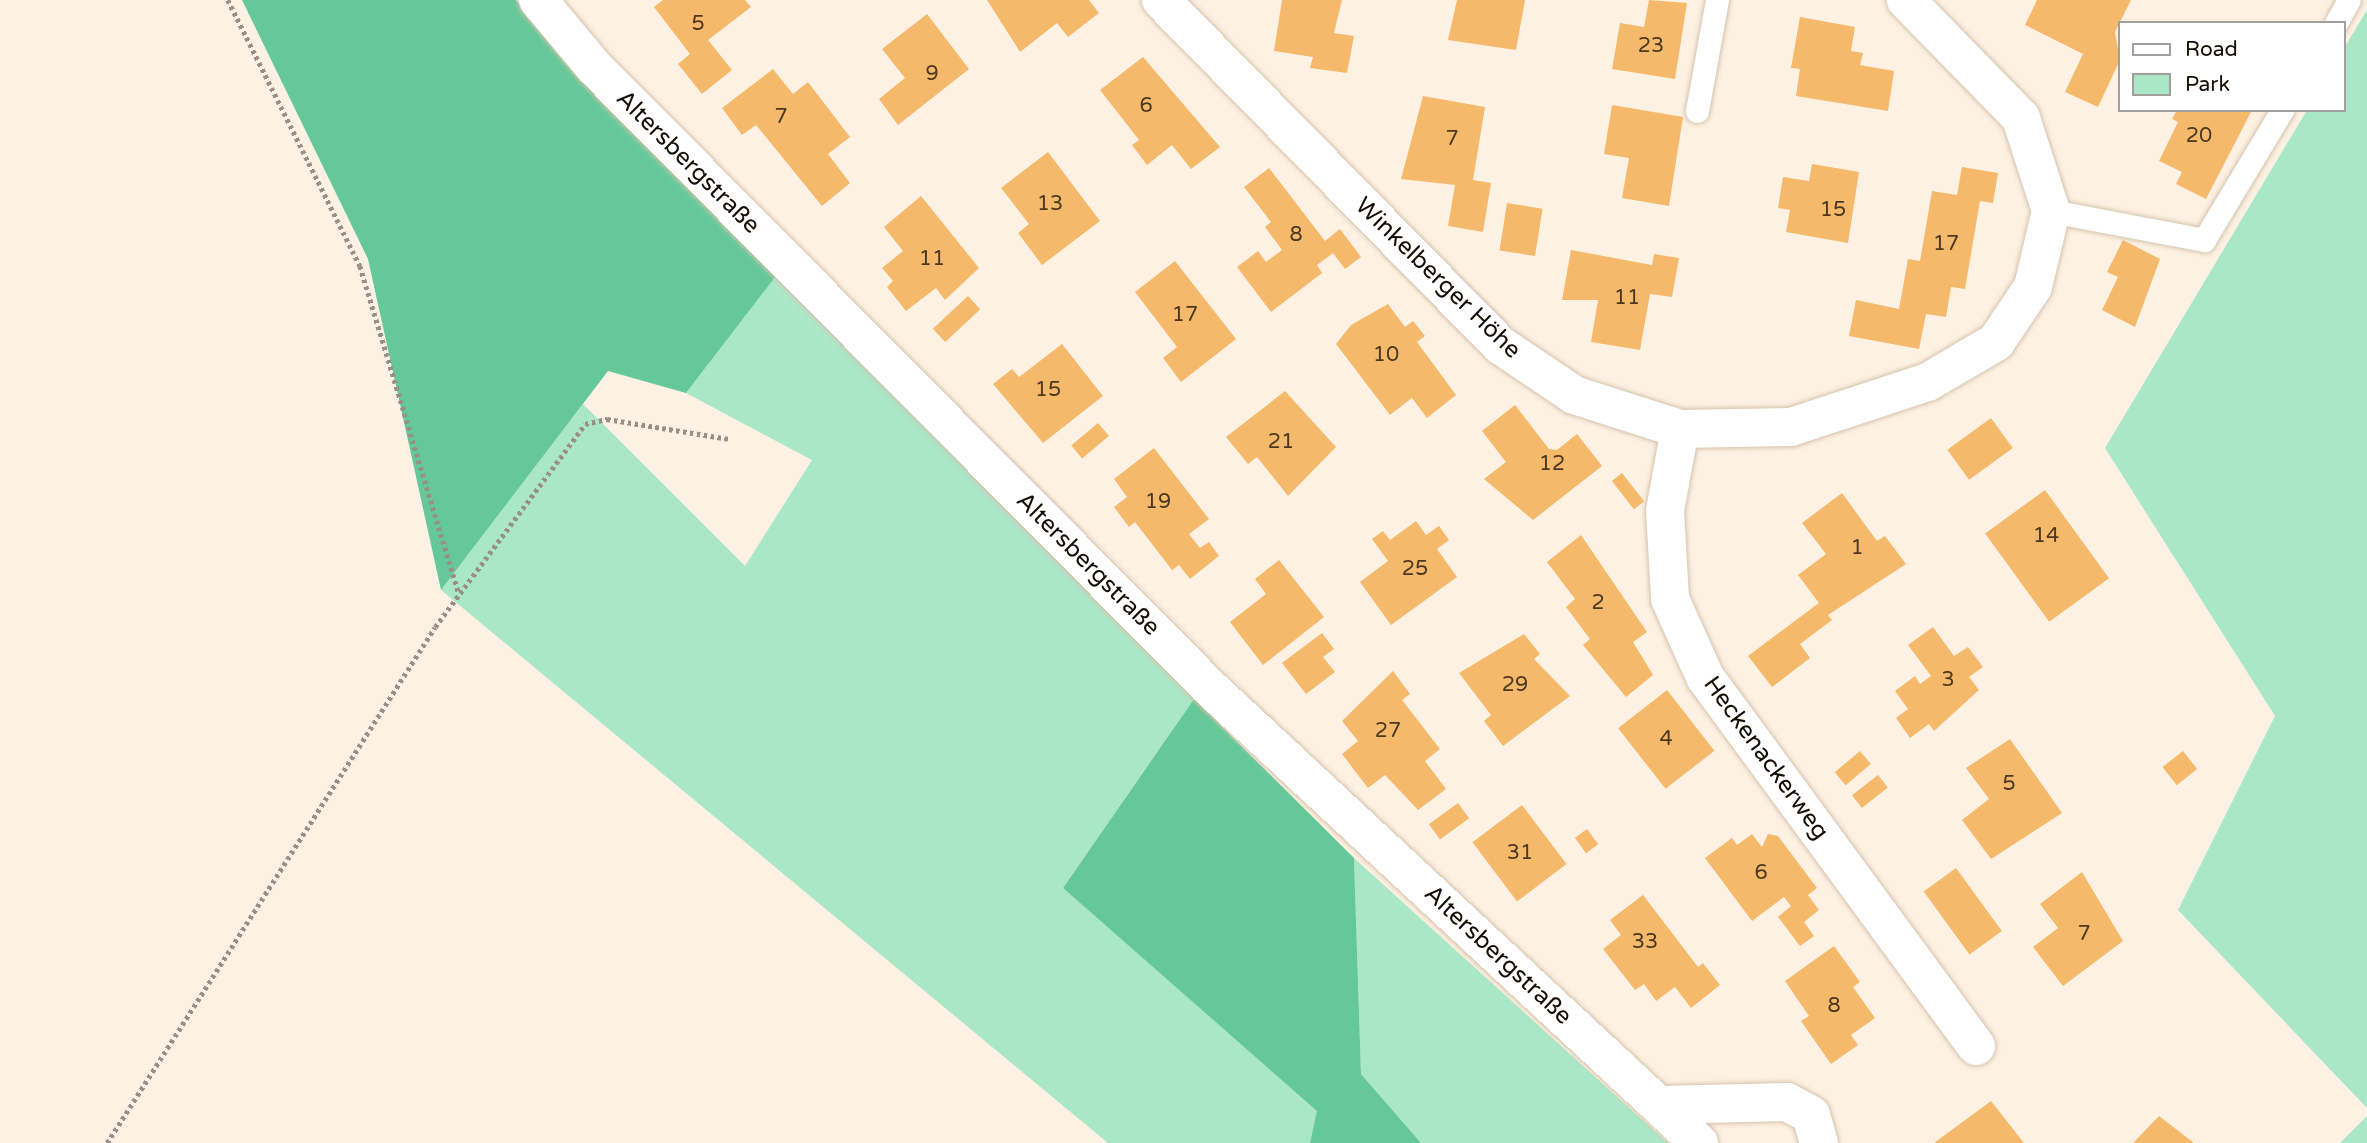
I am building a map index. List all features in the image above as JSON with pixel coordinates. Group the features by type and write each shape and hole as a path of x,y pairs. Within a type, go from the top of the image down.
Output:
{"street":[{"name":"Altersbergstraße","path":"538,0 594,67 1210,688 1699,1143"},
{"name":"Winkelberger Höhe","path":"1161,0 1500,345 1574,395 1680,429 1791,427 1951,369 1996,342 2033,287 2051,211"},
{"path":"1906,0 2021,118 2051,211"},
{"name":"Heckenackerweg","path":"1680,429 1665,511 1670,600 1705,677 1976,1046"},
{"path":"1660,1105 1787,1102 1811,1115 1819,1143"}],"lane":[{"path":"1697,111 1717,0"},
{"path":"2337,21 2349,0"},
{"path":"2051,211 2204,240 2281,112"}],"path":[{"path":"228,0 360,266 460,594"},
{"path":"107,1143 460,594 585,425 607,419 729,439"}],"green space":[{"path":"242,0 516,0 776,276 686,393 608,371 441,590 368,259"},
{"path":"2367,10 2367,1108 2178,910 2275,716 2105,448 2306,112 2346,112 2346,45"},
{"path":"776,276 1194,699 1063,888 1318,1111 1310,1143 1108,1143 441,590 583,404 745,566 812,460 686,393"},
{"path":"1194,699 1354,858 1361,1074 1421,1143 1310,1143 1317,1111 1063,888"},
{"path":"1354,858 1668,1143 1421,1143 1361,1074"},
{"path":"2367,1116 2367,1143 2340,1143"}],"building":[{"path":"663,0 745,0 751,7 708,40 732,70 702,94 678,64 690,54 654,7"},
{"path":"987,0 1089,0 1099,13 1068,37 1057,23 1020,52"},
{"path":"1282,0 1342,0 1334,33 1354,36 1347,73 1310,68 1313,57 1274,51"},
{"path":"1457,0 1525,0 1516,50 1448,40"},
{"path":"1649,0 1687,3 1675,79 1612,69 1620,23 1644,27"},
{"path":"2037,0 2131,0 2120,21 2118,21 2115,32 2118,64 2098,107 2065,92 2083,54 2025,25"},
{"path":"927,14 969,69 898,125 879,99 905,78 882,49"},
{"path":"1800,17 1855,27 1851,51 1863,53 1860,65 1894,71 1888,111 1796,96 1800,69 1791,68"},
{"path":"1143,57 1220,147 1191,169 1172,145 1147,165 1132,145 1139,140 1100,90"},
{"path":"773,69 793,94 808,82 850,137 828,154 850,183 822,206 756,125 742,135 722,108"},
{"path":"1423,96 1485,107 1473,180 1491,183 1483,232 1448,226 1455,185 1401,179"},
{"path":"1612,105 1683,117 1669,206 1622,198 1629,158 1604,154"},
{"path":"2176,112 2251,112 2206,199 2176,184 2182,172 2159,161 2178,122 2172,119"},
{"path":"1048,152 1100,221 1042,265 1018,233 1029,224 1001,188"},
{"path":"1812,164 1859,172 1848,243 1786,232 1790,210 1778,208 1783,177 1809,181"},
{"path":"1962,167 1998,173 1993,203 1980,201 1965,289 1951,287 1946,317 1926,314 1919,349 1849,336 1856,300 1899,309 1908,259 1920,261 1932,191 1957,195"},
{"path":"1269,168 1325,241 1340,229 1361,257 1345,269 1333,253 1317,265 1322,273 1271,312 1237,267 1258,251 1266,262 1282,250 1265,227 1271,222 1244,187"},
{"path":"921,196 979,268 945,300 936,288 906,311 887,287 893,281 882,268 903,251 884,227"},
{"path":"1507,203 1543,209 1535,256 1499,250"},
{"path":"2123,240 2160,259 2135,327 2102,310 2118,277 2107,272"},
{"path":"1571,250 1652,265 1654,254 1679,258 1672,297 1650,294 1640,350 1591,342 1598,300 1562,300"},
{"path":"1175,261 1236,339 1181,382 1163,358 1177,347 1135,292"},
{"path":"968,296 980,309 945,342 933,329"},
{"path":"1388,304 1405,327 1413,321 1425,336 1417,342 1456,395 1427,418 1412,398 1390,415 1336,344 1351,325"},
{"path":"1062,344 1103,396 1043,443 993,384 1012,369 1019,377"},
{"path":"1285,391 1336,447 1288,496 1257,457 1248,464 1226,437"},
{"path":"1515,405 1549,449 1557,450 1577,434 1602,466 1533,520 1484,479 1506,462 1482,431"},
{"path":"1991,418 2013,448 1969,480 1947,450"},
{"path":"1098,423 1109,436 1082,459 1071,445"},
{"path":"1154,448 1209,519 1189,534 1200,548 1209,542 1219,556 1190,579 1179,565 1172,570 1135,522 1129,527 1114,507 1127,497 1114,479"},
{"path":"1622,473 1644,501 1634,509 1612,481"},
{"path":"2045,490 2109,578 2049,622 1985,533"},
{"path":"1842,493 1877,541 1885,536 1906,564 1828,615 1832,620 1800,644 1810,658 1772,687 1748,656 1819,603 1798,575 1826,554 1802,523"},
{"path":"1416,521 1426,535 1439,526 1449,540 1437,549 1457,577 1391,625 1360,582 1388,561 1372,539 1383,531 1390,540"},
{"path":"1581,535 1647,632 1633,642 1653,675 1626,697 1583,645 1590,639 1566,607 1575,599 1547,562"},
{"path":"1279,560 1324,617 1263,665 1230,622 1266,594 1255,579"},
{"path":"1933,627 1954,656 1968,647 1983,667 1969,677 1979,690 1934,731 1929,724 1910,738 1896,718 1908,709 1895,691 1915,676 1920,684 1931,676 1908,645"},
{"path":"1322,633 1334,649 1323,657 1335,672 1306,694 1282,663"},
{"path":"1524,634 1540,654 1534,659 1570,696 1503,746 1484,721 1491,715 1459,673"},
{"path":"1393,671 1410,694 1402,700 1440,749 1425,761 1446,789 1418,810 1385,775 1368,788 1342,754 1358,741 1342,721"},
{"path":"1667,690 1714,751 1666,789 1618,728"},
{"path":"2010,739 2062,813 1991,859 1962,820 1989,799 1966,768"},
{"path":"1860,751 1871,764 1846,785 1835,772"},
{"path":"2183,751 2197,769 2177,785 2163,767"},
{"path":"1878,775 1888,788 1862,808 1852,795"},
{"path":"1458,803 1469,818 1440,840 1429,824"},
{"path":"1522,805 1567,864 1517,901 1472,842"},
{"path":"1587,829 1598,844 1586,853 1575,838"},
{"path":"1752,834 1762,847 1768,834 1778,836 1817,888 1808,895 1819,910 1804,922 1814,936 1800,946 1778,917 1791,906 1784,897 1752,921 1705,858 1732,838 1737,845"},
{"path":"1956,868 2002,931 1969,955 1924,892"},
{"path":"2082,872 2123,941 2063,986 2033,947 2058,928 2040,904"},
{"path":"1643,895 1698,967 1703,963 1720,985 1691,1008 1675,987 1656,1001 1644,984 1635,990 1603,949 1621,935 1610,920"},
{"path":"1834,946 1860,982 1853,987 1875,1018 1851,1035 1858,1045 1831,1064 1801,1021 1809,1016 1785,981"},
{"path":"1991,1101 2024,1143 1934,1143"},
{"path":"2159,1116 2194,1143 2133,1143"}]}
